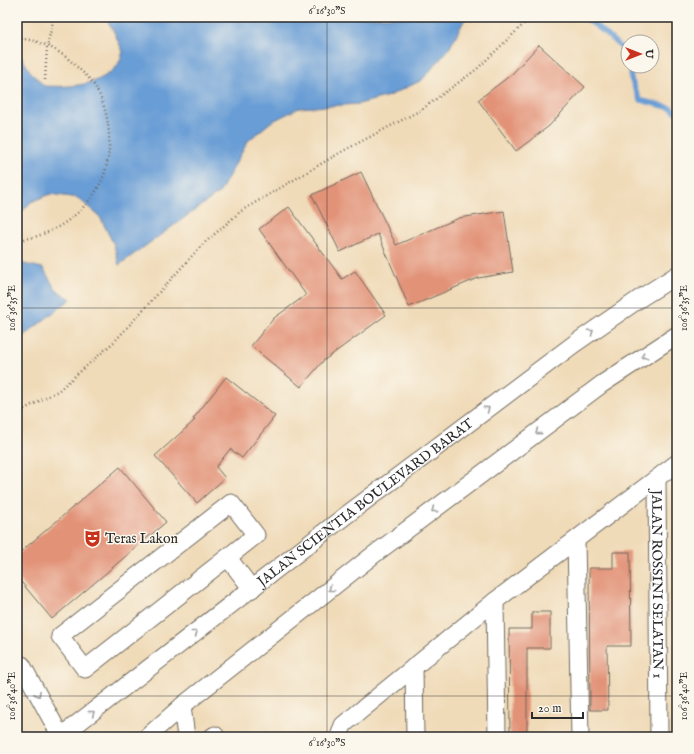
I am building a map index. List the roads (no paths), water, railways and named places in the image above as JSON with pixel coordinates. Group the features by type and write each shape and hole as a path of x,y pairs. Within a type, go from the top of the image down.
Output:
{"street":[{"name":"JALAN SCIENTIA BOULEVARD BARAT","path":"61,737 351,512 574,344 642,297 677,275"},
{"path":"147,737 182,706 384,547 602,384 677,335"},
{"path":"340,734 343,725 495,602 677,464"},
{"name":"JALAN ROSSINI SELATAN 1","path":"657,479 659,737"},
{"path":"231,503 256,535 228,558 85,669 60,636 231,503"},
{"path":"576,540 580,737"},
{"path":"228,558 252,589"},
{"path":"495,602 497,737"},
{"path":"17,668 22,665 61,737"},
{"path":"414,667 415,737"},
{"path":"182,706 186,737"},
{"path":"212,737 215,735 216,737"}],"water":[{"path":"107,17 466,17 449,49 422,80 389,96 359,104 299,108 271,122 248,141 220,192 119,265 114,245 100,217 78,198 50,194 31,202 17,217 17,50 30,71 44,86 72,86 91,82 108,74 115,68 119,63 123,52 106,19"},
{"path":"17,257 24,264 43,268 56,290 71,299 17,341"}],"waterway":[{"path":"584,17 620,47"},
{"path":"631,74 631,79 640,100 671,108 677,113"}],"place":[{"name":"Teras Lakon","path":"92,538"}]}
